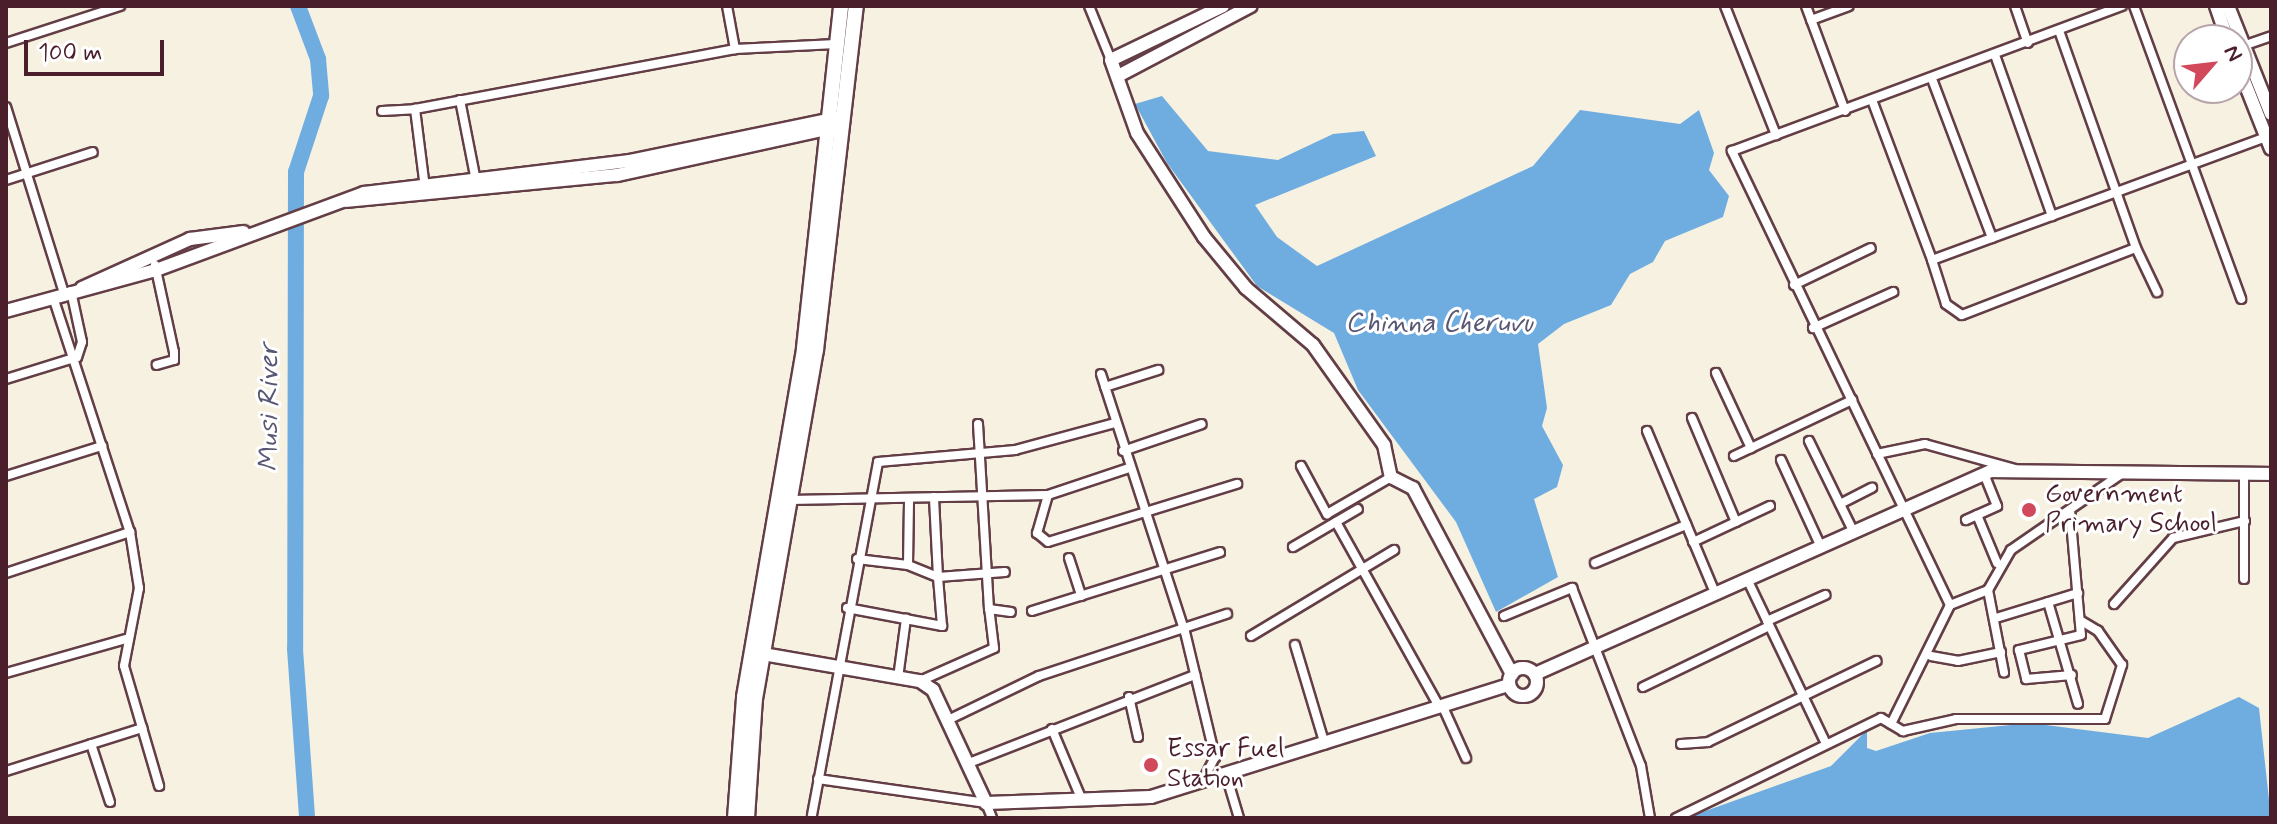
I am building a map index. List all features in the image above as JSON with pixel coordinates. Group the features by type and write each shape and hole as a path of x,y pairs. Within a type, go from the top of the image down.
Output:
{"main road":[{"path":"747,818 763,654 790,500 838,122 836,44 841,6"},
{"path":"735,818 744,697 804,348 856,6"}],"street":[{"path":"6,43 120,6"},
{"path":"727,6 735,49"},
{"path":"1089,6 1137,133 1170,190 1246,288 1313,345 1384,445 1391,477"},
{"path":"1111,60 1223,6"},
{"path":"1118,76 1251,6"},
{"path":"1725,6 1776,135"},
{"path":"1806,6 1845,111"},
{"path":"1811,20 1849,6"},
{"path":"2015,6 2028,43"},
{"path":"1891,724 1931,656 1950,605 1852,400 1813,328 1732,151 2122,6"},
{"path":"2134,6 2241,299"},
{"path":"2059,30 2136,248 2157,292"},
{"path":"382,111 415,109 735,49 836,44"},
{"path":"1995,55 2052,216"},
{"path":"2253,75 2271,114"},
{"path":"1932,79 1992,238"},
{"path":"460,100 476,181"},
{"path":"1872,100 1946,304 1962,315 2136,248"},
{"path":"1932,260 2192,164 2269,143 2253,103"},
{"path":"6,107 82,342 77,357"},
{"path":"415,109 425,188"},
{"path":"346,201 633,166 771,132 838,122"},
{"path":"6,180 93,152"},
{"path":"6,311 156,270 250,230 346,201 476,181 530,180"},
{"path":"67,292 206,234 250,230"},
{"path":"1794,285 1871,248"},
{"path":"152,254 174,352 174,360 157,365"},
{"path":"67,292 77,357 130,532 139,588 126,639 126,678 159,786"},
{"path":"1813,328 1893,292"},
{"path":"6,379 77,357"},
{"path":"1105,387 1158,370"},
{"path":"1716,373 1751,448"},
{"path":"1101,374 1123,451 1185,632 1215,757 1232,777 1239,818"},
{"path":"1734,456 1852,400"},
{"path":"1692,418 1736,522"},
{"path":"812,815 866,500 884,457 980,453 1115,423"},
{"path":"763,654 920,681 994,648 978,424"},
{"path":"1123,451 1202,424"},
{"path":"1647,431 1716,595"},
{"path":"1809,441 1853,531"},
{"path":"1877,454 1925,444 2019,471"},
{"path":"6,476 102,446"},
{"path":"1781,460 1821,547"},
{"path":"1301,466 1327,514 1391,477"},
{"path":"790,500 1048,495 1129,468"},
{"path":"2004,672 1996,618 1988,590 1997,563 2124,472"},
{"path":"2244,472 2244,579"},
{"path":"1391,477 1413,488 1510,679 1528,696 1535,674 1984,473 2271,474"},
{"path":"1966,520 1997,506 1984,473"},
{"path":"1048,495 1037,533 1048,542 1237,484"},
{"path":"1840,504 1872,488"},
{"path":"847,608 942,626 934,497"},
{"path":"908,565 909,499"},
{"path":"1693,542 1770,506"},
{"path":"1293,547 1358,509"},
{"path":"2070,510 2081,635 2019,650 2026,679 2072,675"},
{"path":"1977,515 1997,563"},
{"path":"2114,604 2173,538 2245,521"},
{"path":"1336,522 1442,708 1466,758"},
{"path":"1595,563 1686,525"},
{"path":"6,573 130,532"},
{"path":"1251,636 1394,550"},
{"path":"1032,611 1220,552"},
{"path":"1069,558 1081,596"},
{"path":"857,559 908,565 938,577 1005,572"},
{"path":"1748,581 1826,744"},
{"path":"1504,616 1572,588 1592,648 1641,766 1650,818"},
{"path":"1950,605 1988,590"},
{"path":"1996,618 2078,593"},
{"path":"1643,687 1825,595"},
{"path":"2048,602 2072,675 2078,704"},
{"path":"989,609 1011,612"},
{"path":"950,719 1039,676 1185,632 1227,614"},
{"path":"898,678 906,619"},
{"path":"1676,818 1881,718 1891,724 1923,731 1956,719 2105,719 2122,665 2098,631 2080,620"},
{"path":"6,673 126,639"},
{"path":"1295,645 1325,746"},
{"path":"1931,656 1958,661 2001,652"},
{"path":"1681,744 1708,742 1801,693 1876,661"},
{"path":"818,779 986,803 1151,797 1232,777 1442,708 1510,679 1524,668 1535,674"},
{"path":"969,763 1129,697 1195,675"},
{"path":"920,681 950,719 992,818"},
{"path":"1129,697 1138,737"},
{"path":"6,771 142,728"},
{"path":"1052,729 1081,798"},
{"path":"91,744 110,802"},
{"path":"1202,784 1215,757"}],"water":[{"name":"Chinna Cheruvu","path":"1162,96 1208,151 1278,160 1333,134 1364,131 1376,156 1255,205 1277,237 1317,266 1533,166 1580,110 1680,124 1699,110 1714,153 1709,170 1729,196 1723,217 1665,241 1653,262 1630,274 1611,305 1564,324 1538,344 1547,408 1542,426 1563,465 1557,487 1534,499 1558,577 1496,612 1456,522 1358,390 1334,333 1257,286 1167,163 1135,104"},
{"path":"2239,697 2259,708 2271,818 1686,818 1831,766 1867,730 1867,748 1876,751 1930,733 2031,723 2148,738"}],"waterway":[{"name":"Musi River","path":"298,6 318,59 321,96 296,172 295,649 307,818"}],"place":[{"name":"Government Primary School","path":"2029,510"},
{"name":"Essar Fuel Station","path":"1151,765"}]}
